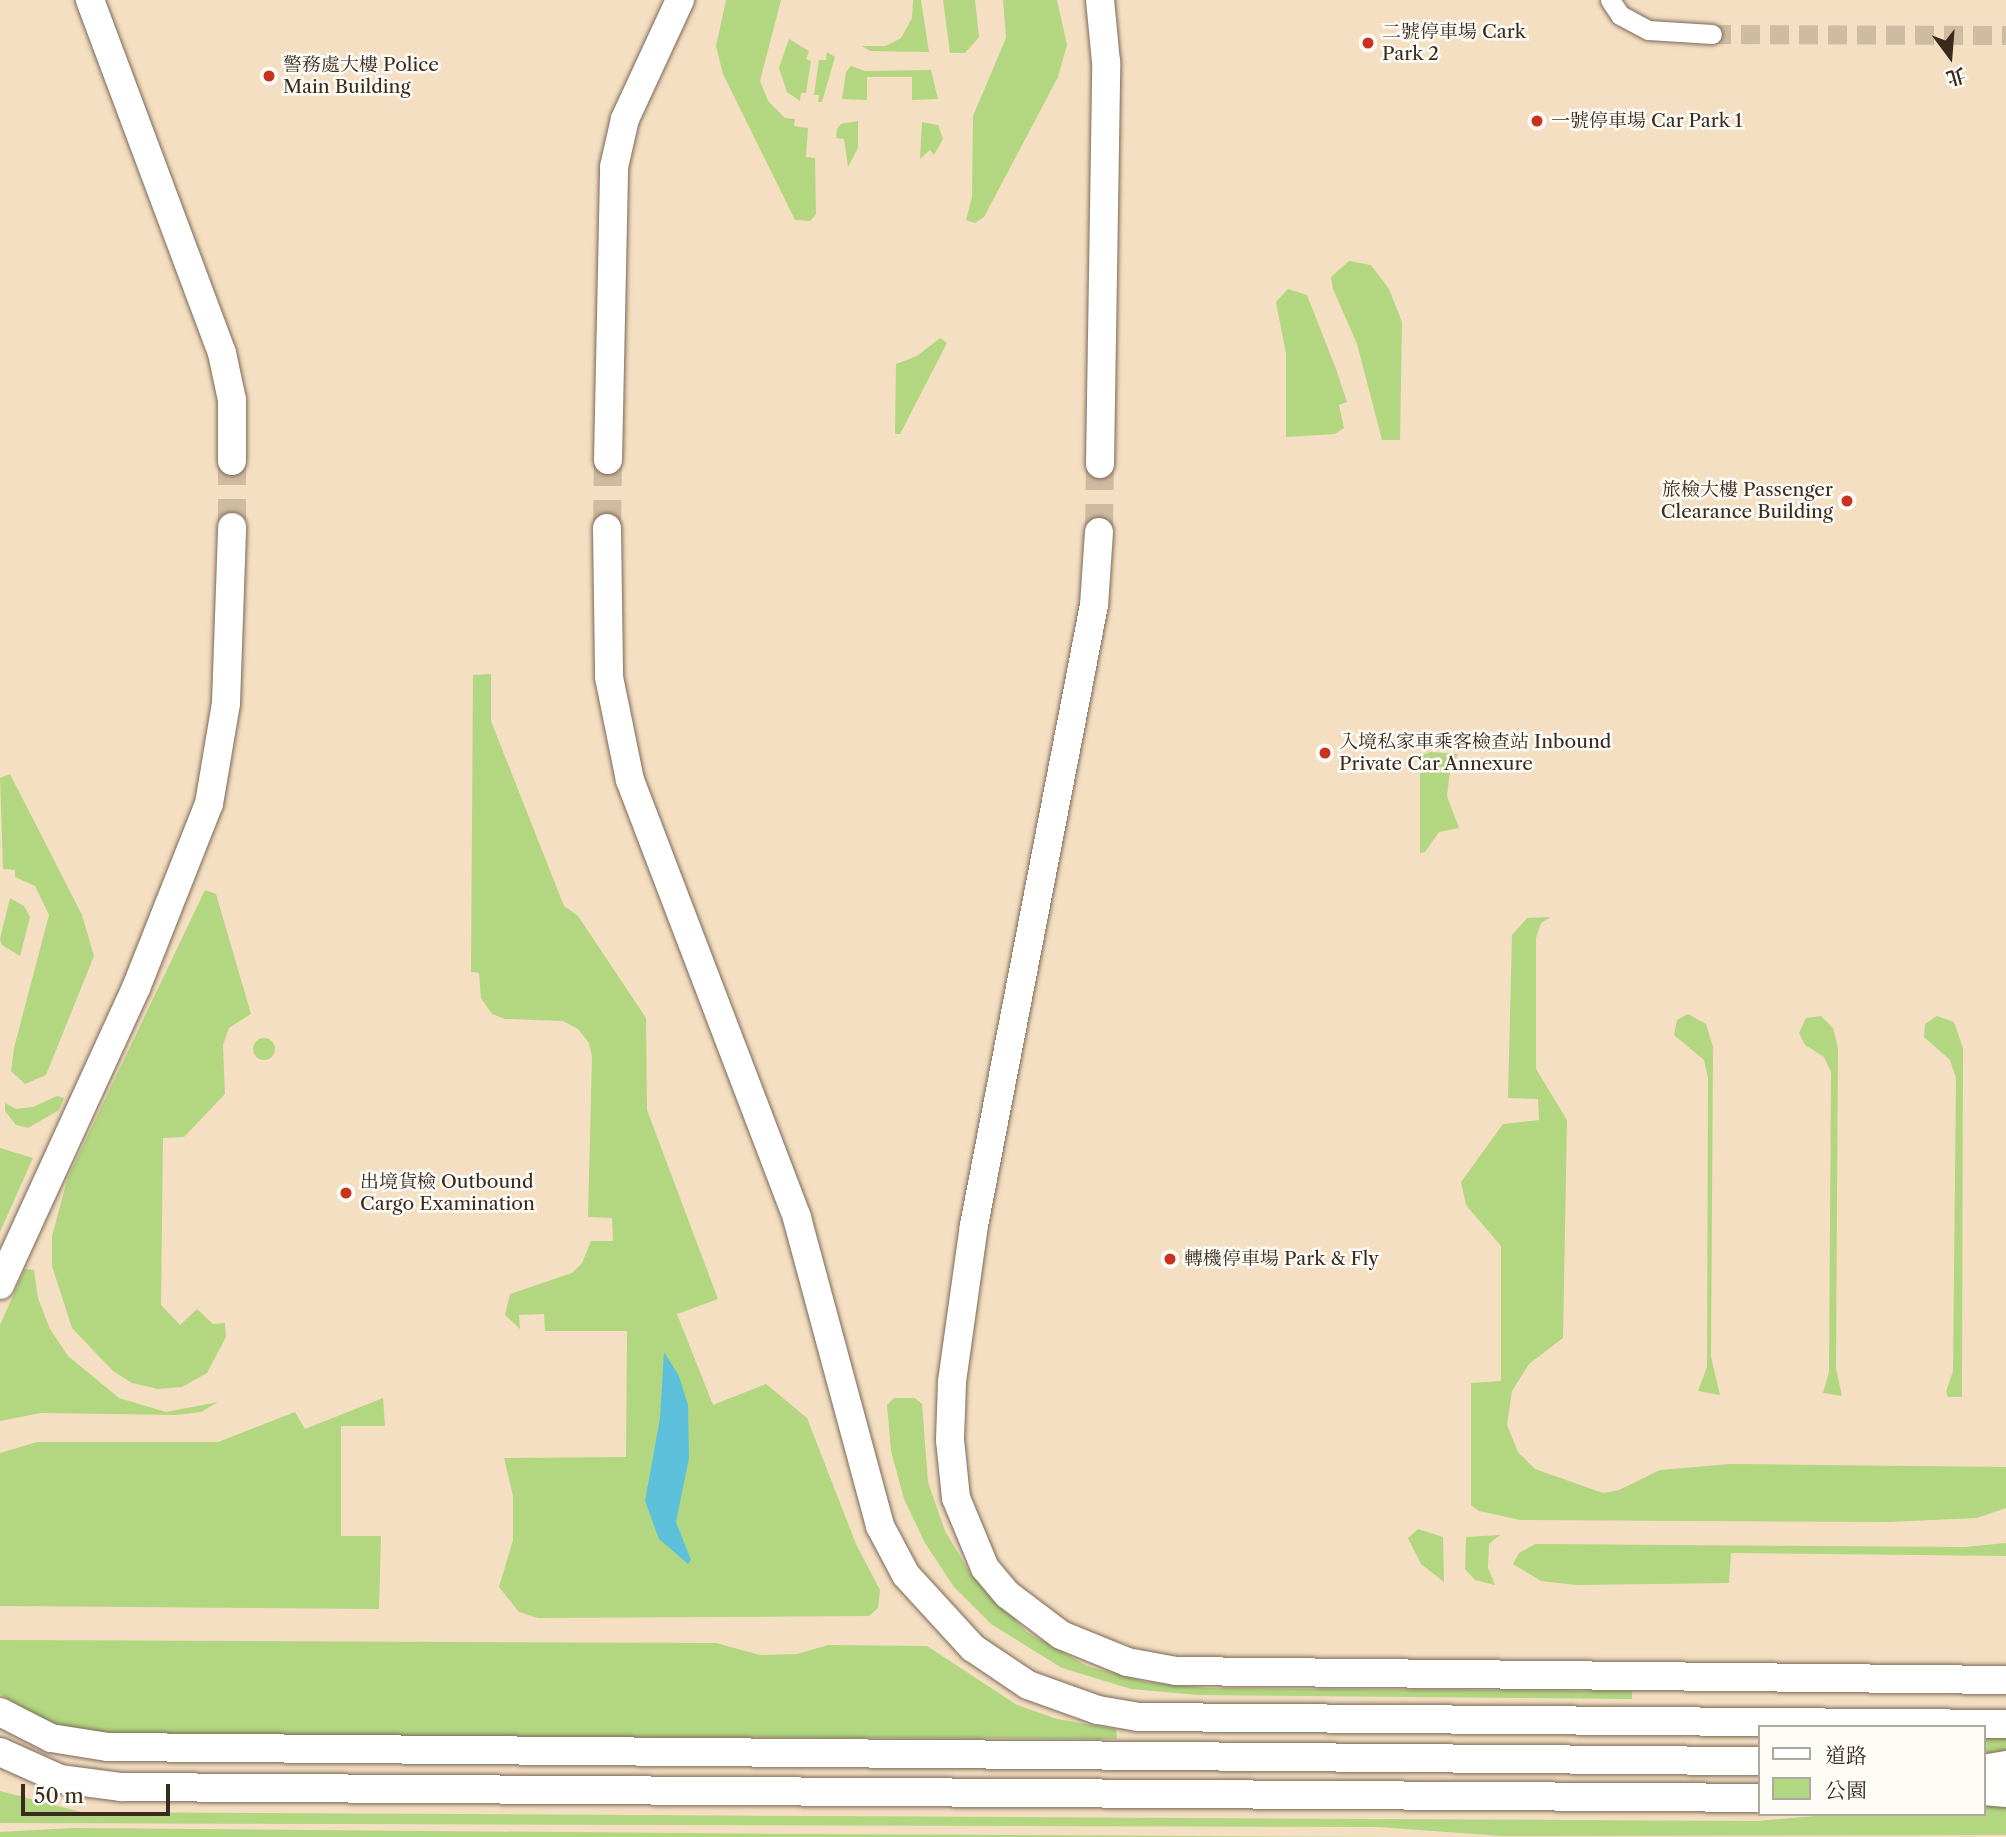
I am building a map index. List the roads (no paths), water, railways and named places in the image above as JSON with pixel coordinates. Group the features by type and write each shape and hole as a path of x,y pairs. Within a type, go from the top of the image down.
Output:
{"highway":[{"path":"90,0 222,353 232,400 232,461"},
{"path":"608,460 614,167 625,119 680,0"},
{"path":"1100,0 1106,62 1100,464"},
{"path":"0,1285 136,988 209,804 226,703 232,527"},
{"path":"607,528 609,677 631,780 801,1231 880,1526 906,1575 972,1648 1028,1685 1098,1710 1139,1717 2006,1724"},
{"path":"1099,532 1094,605 974,1224 952,1382 950,1440 956,1498 985,1568 1008,1595 1061,1635 1127,1662 1176,1671 2006,1680"},
{"path":"0,1712 51,1738 108,1747 1488,1756 1758,1761"},
{"path":"0,1752 60,1779 121,1787 1758,1798"},
{"path":"1985,1769 2006,1765"},
{"path":"1985,1791 2006,1793"}],"street":[{"path":"1610,0 1620,15 1648,30 1712,34"}],"water":[{"path":"664,1352 679,1376 688,1405 689,1458 676,1522 691,1560 688,1564 659,1539 645,1501 660,1418"}],"tunnel":[{"path":"1712,34 2006,35"},
{"path":"607,528 608,460"},
{"path":"232,461 232,527"},
{"path":"1099,532 1100,464"}],"place":[{"name":"二號停車場 Cark Park 2","path":"1368,43"},
{"name":"警務處大樓 Police Main Building","path":"269,76"},
{"name":"一號停車場 Car Park 1","path":"1537,121"},
{"name":"旅檢大樓 Passenger Clearance Building","path":"1847,501"},
{"name":"入境私家車乘客檢查站 Inbound Private Car Annexure","path":"1325,753"},
{"name":"出境貨檢 Outbound Cargo Examination","path":"346,1193"},
{"name":"轉機停車場 Park & Fly","path":"1170,1259"}]}
